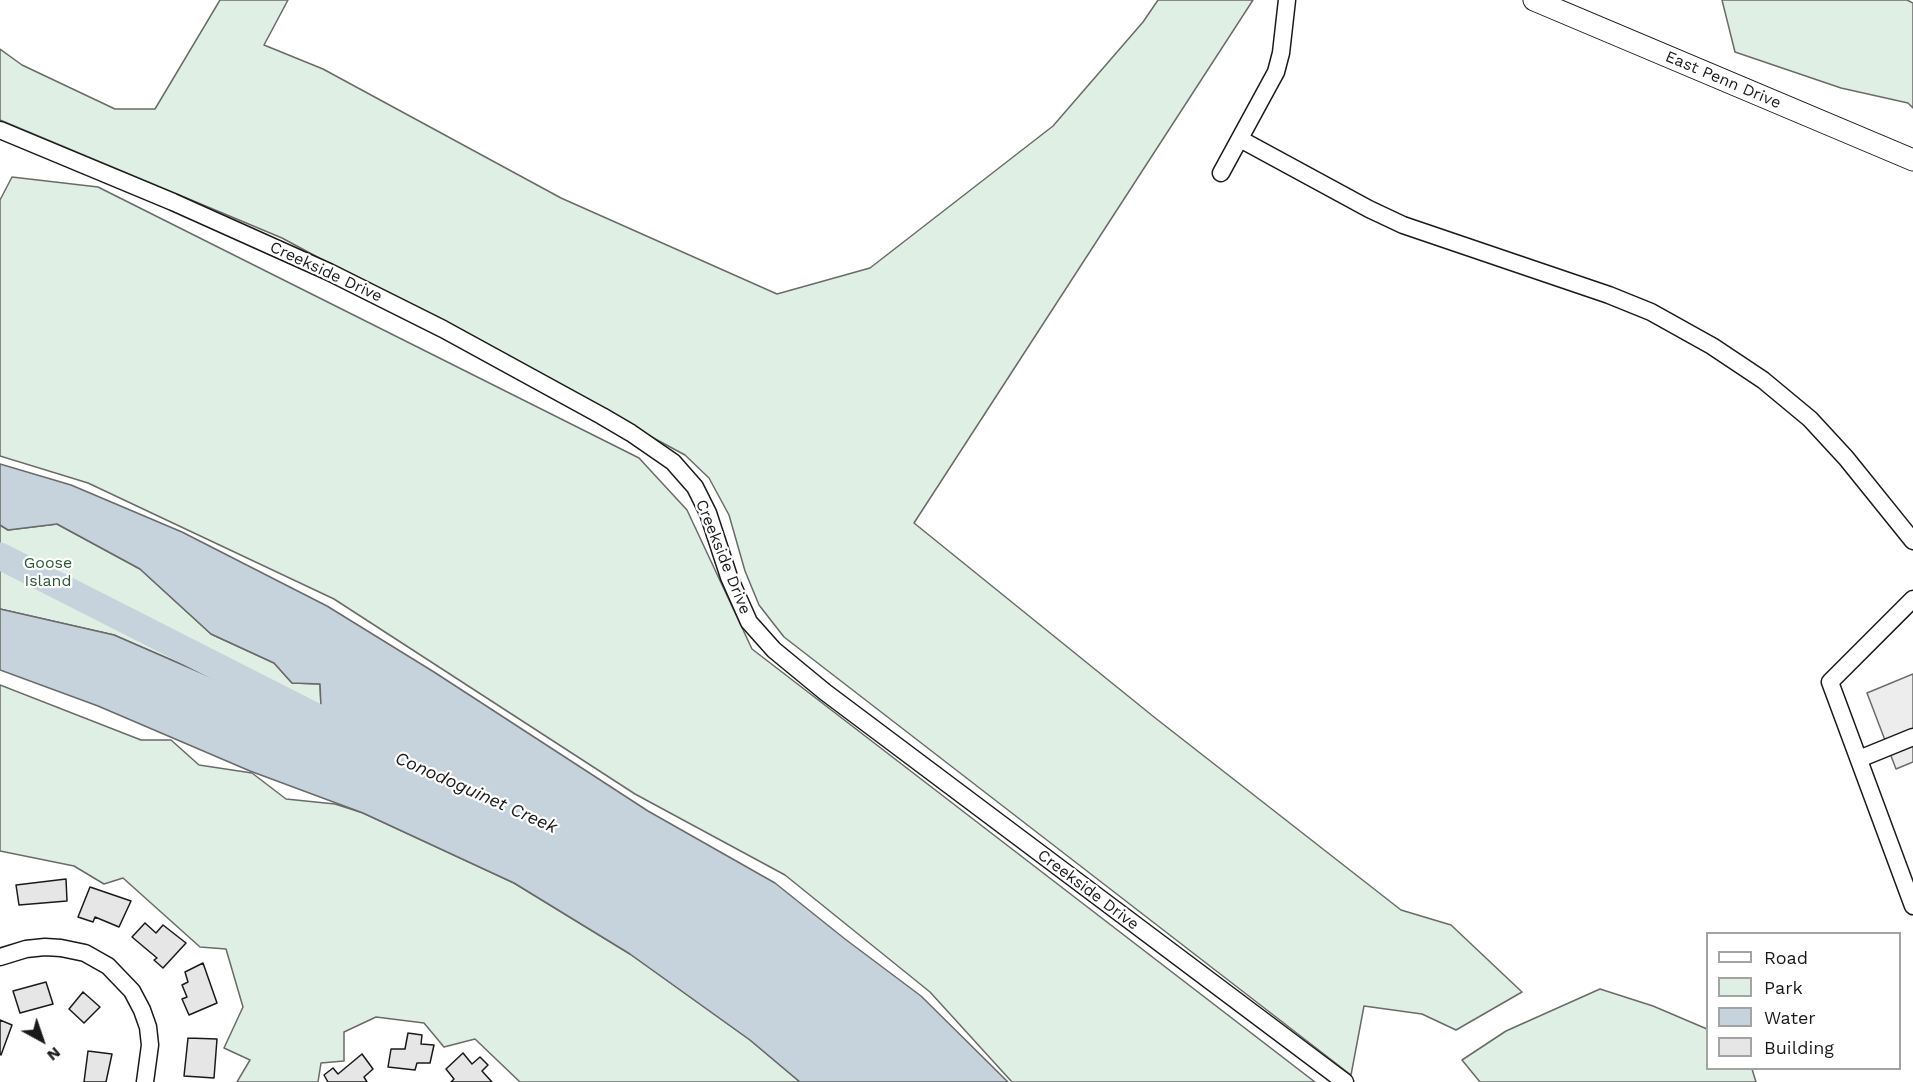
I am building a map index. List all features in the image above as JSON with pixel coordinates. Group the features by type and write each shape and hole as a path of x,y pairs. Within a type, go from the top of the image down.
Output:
{"main road":[{"name":"East Penn Drive","path":"1534,0 1913,160"}],"street":[{"path":"1221,173 1276,72 1281,53 1287,0"},
{"name":"Creekside Drive","path":"0,130 174,202 340,277 443,329 602,416 673,462 684,472 708,513 729,577 749,622 774,650 825,692 1345,1082"},
{"path":"1240,139 1403,225 1609,295 1651,312 1712,346 1763,380 1810,419 1846,458 1913,542"},
{"path":"1913,598 1830,682 1908,878 1913,906"},
{"path":"1859,759 1913,737"},
{"path":"0,957 26,949 61,948 85,953 108,966 132,991 148,1027 150,1045 145,1082"}],"green space":[{"path":"220,0 288,0 264,45 323,69 561,198 777,294 870,268 1053,126 1143,22 1158,0 1253,0 914,523 1154,717 1401,910 1451,925 1522,992 1456,1030 1422,1014 1364,1006 1351,1075 784,637 759,605 745,571 729,515 709,478 685,455 282,238 0,120 0,49 22,65 115,109 155,109"},
{"path":"1722,0 1907,0 1913,3 1913,108 1908,103 1841,88 1735,52"},
{"path":"12,177 98,187 639,458 687,510 752,649 1315,1082 1012,1082 930,992 785,875 635,794 334,599 88,483 0,456 0,200"},
{"name":"Goose Island","path":"57,524 140,569 211,634 274,663 292,683 320,684 321,707 307,719 114,635 0,609 0,525 8,530"},
{"path":"0,685 141,740 171,740 199,765 252,773 286,799 335,804 363,813 514,883 630,954 750,1040 800,1082 520,1082 475,1039 444,1047 424,1023 376,1017 344,1032 344,1061 321,1063 318,1082 237,1082 250,1060 224,1048 243,1007 226,949 200,947 123,878 104,884 74,866 0,851"},
{"path":"1600,989 1653,1006 1706,1029 1706,1070 1752,1070 1756,1082 1480,1082 1462,1060 1506,1031"}],"shaded area":[{"path":"1913,674 1913,762 1896,769 1867,693"}],"water":[{"path":"0,464 71,485 182,532 327,606 434,672 648,811 775,883 921,996 1008,1082 800,1082 750,1040 630,954 514,883 363,813 250,771 98,706 0,670 0,609 114,635 307,719 321,707 320,684 292,683 274,663 211,634 140,569 57,524 8,530 0,525"}],"building":[{"path":"66,879 67,901 19,905 16,885"},
{"path":"90,887 131,901 119,927 95,917 93,922 78,917"},
{"path":"145,923 156,933 163,925 186,943 163,968 154,960 157,958 132,937"},
{"path":"203,963 217,1003 189,1015 182,999 187,997 182,985 188,982 185,972"},
{"path":"46,982 53,1004 20,1013 13,991"},
{"path":"83,992 100,1007 84,1023 69,1009"},
{"path":"0,1020 12,1025 1,1055 0,1054"},
{"path":"408,1033 422,1035 421,1044 434,1045 430,1063 417,1063 415,1070 388,1067 391,1049 405,1049"},
{"path":"188,1038 217,1039 214,1078 184,1076"},
{"path":"88,1051 112,1054 106,1082 84,1082"},
{"path":"463,1053 472,1064 480,1057 488,1065 482,1071 492,1082 451,1082 454,1079 446,1069"},
{"path":"362,1054 373,1069 364,1077 367,1082 328,1082 324,1075 333,1068 338,1074"}],"waterway":[{"name":"Conodoguinet Creek","path":"0,556 344,731"}]}
